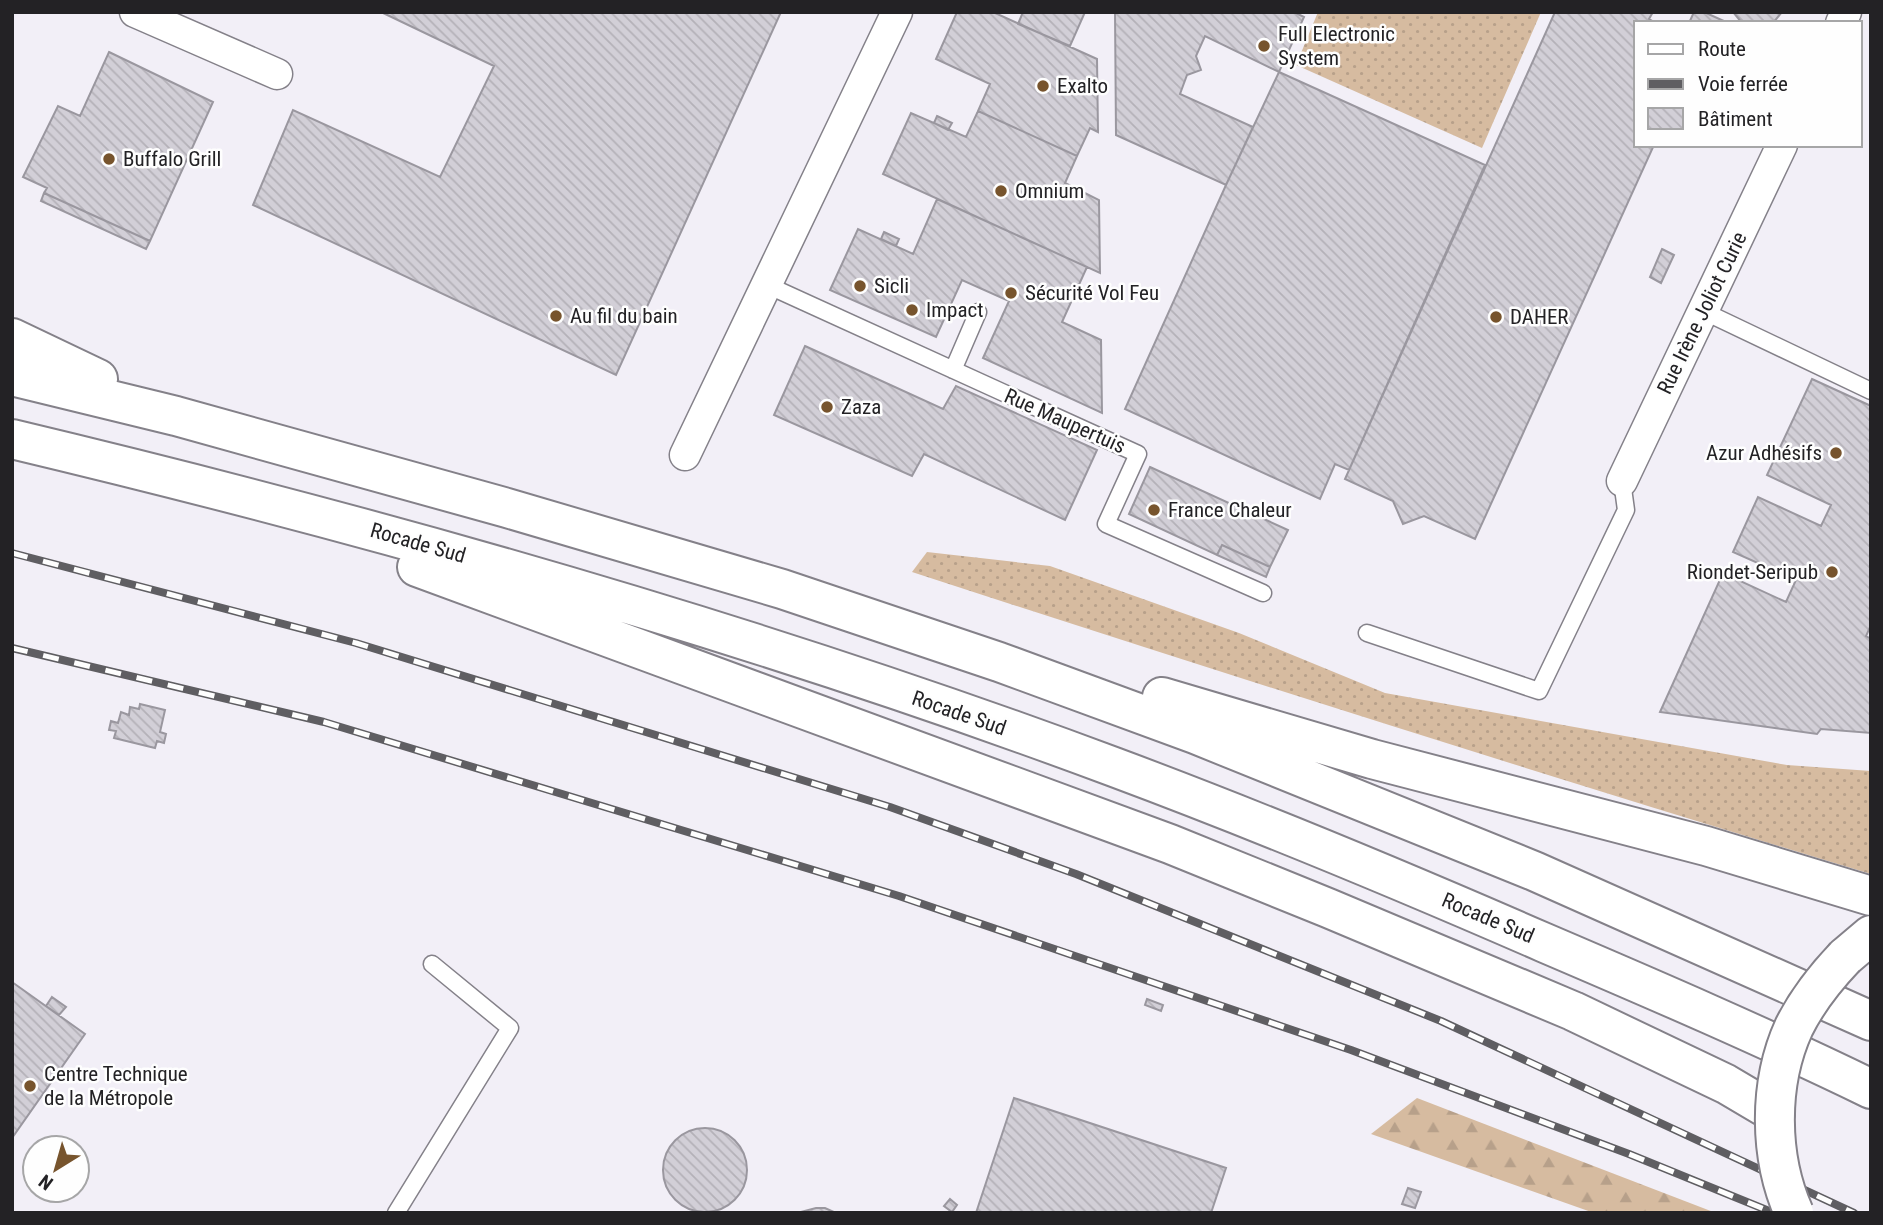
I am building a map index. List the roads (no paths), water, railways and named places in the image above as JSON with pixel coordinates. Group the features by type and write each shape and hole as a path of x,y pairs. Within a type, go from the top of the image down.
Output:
{"main road":[{"path":"12,338 176,416"},
{"path":"12,376 176,416 507,508 1372,759 1706,846 1871,896"},
{"name":"Rocade Sud","path":"12,439 331,519 612,600 854,676 1114,767 1393,877 1650,988 1871,1089"},
{"path":"148,471 1170,844 1573,1011 1726,1084 1775,1113"},
{"path":"782,589 999,662 1219,743 1534,871 1871,1021"},
{"path":"1794,1213 1781,1174 1776,1144 1777,1087 1793,1029 1824,979 1858,946"}],"street":[{"path":"135,12 277,74"},
{"path":"685,455 897,12"},
{"name":"Rue Irène Joliot Curie","path":"1622,481 1781,147"}],"lane":[{"name":"Rue Maupertuis","path":"767,285 1138,454 1106,524 1262,593"},
{"path":"1703,311 1871,391"},
{"path":"953,370 978,312"},
{"path":"1367,633 1539,691 1626,510 1622,481"},
{"path":"396,1213 510,1028 432,964"}],"railway":[{"path":"12,553 356,643 890,807 1076,874 1441,1021 1854,1213"},
{"path":"12,648 324,722 899,896 1351,1050 1629,1154 1774,1213"}],"place":[{"name":"Full Electronic System","path":"1264,46"},
{"name":"Exalto","path":"1043,86"},
{"name":"Buffalo Grill","path":"109,159"},
{"name":"Omnium","path":"1001,191"},
{"name":"Sicli","path":"860,286"},
{"name":"Sécurité Vol Feu","path":"1011,293"},
{"name":"Impact","path":"912,310"},
{"name":"Au fil du bain","path":"556,316"},
{"name":"DAHER","path":"1496,317"},
{"name":"Zaza","path":"827,407"},
{"name":"Azur Adhésifs","path":"1836,453"},
{"name":"France Chaleur","path":"1154,510"},
{"name":"Riondet-Seripub","path":"1832,572"},
{"name":"Centre Technique de la Métropole","path":"30,1086"}]}
